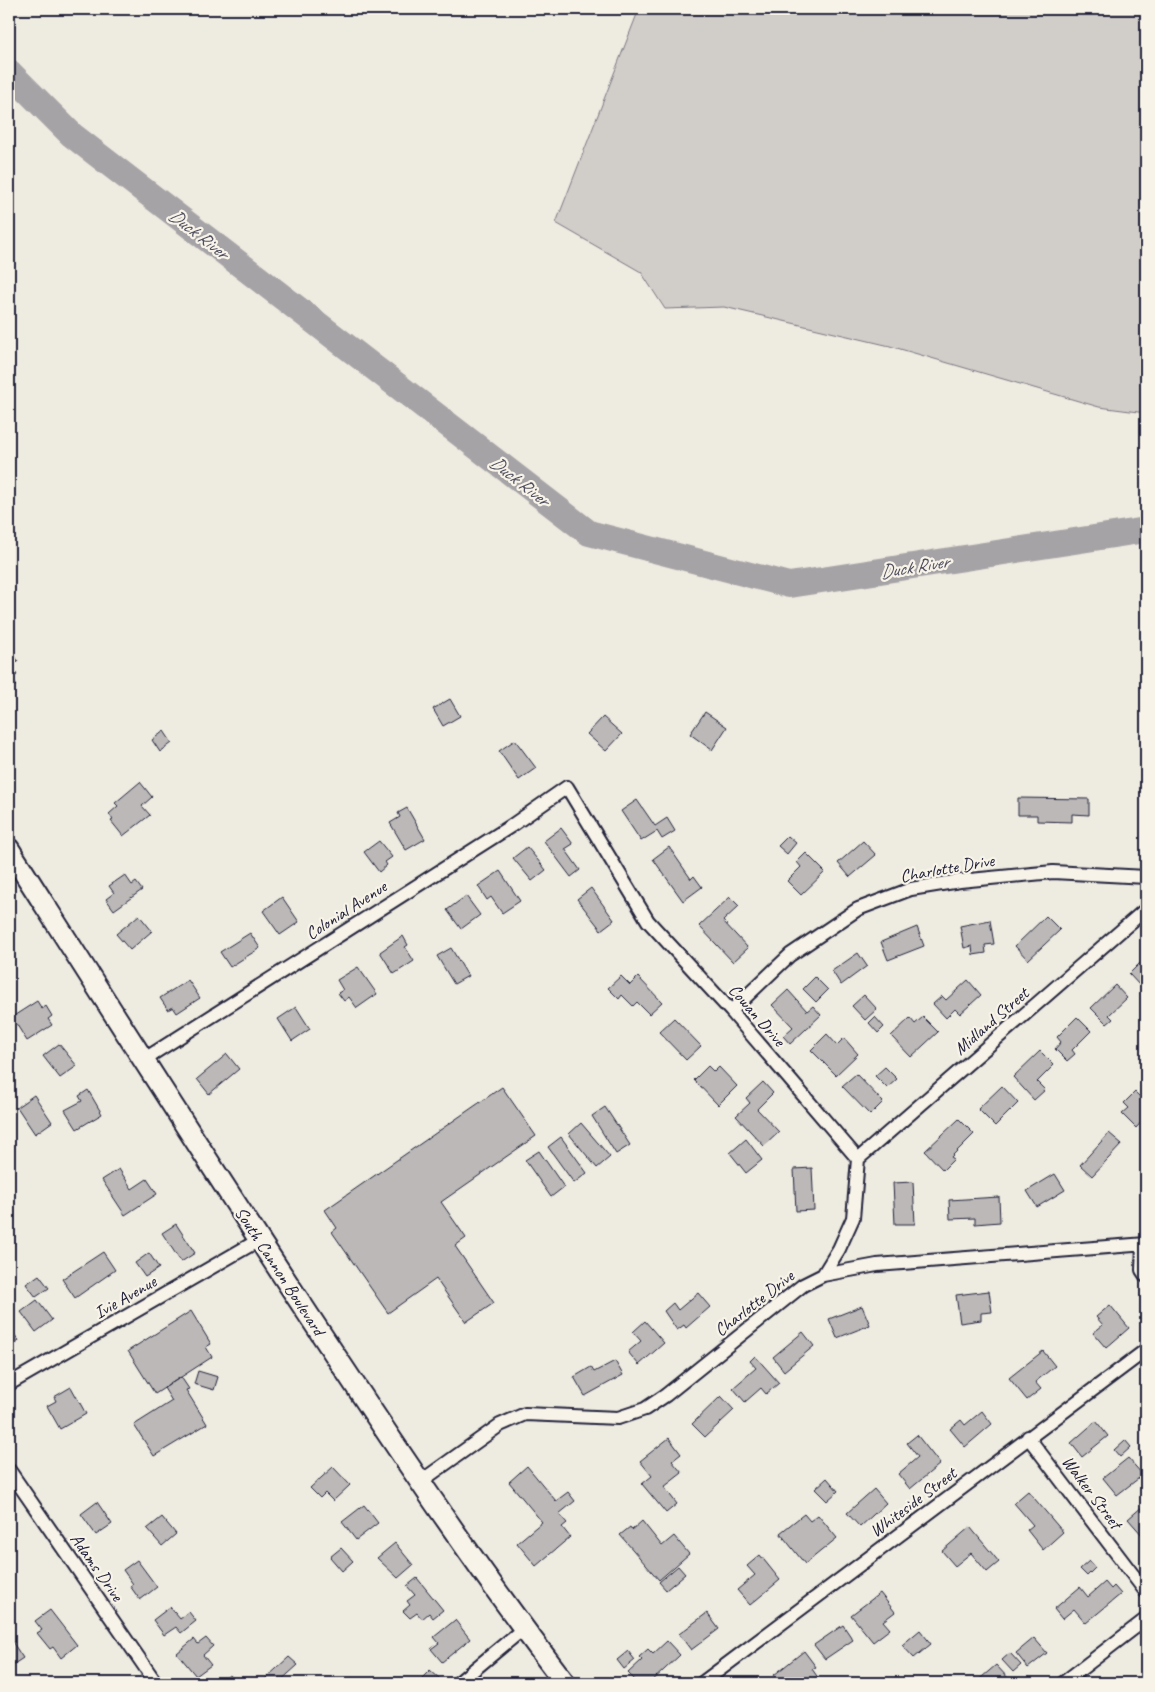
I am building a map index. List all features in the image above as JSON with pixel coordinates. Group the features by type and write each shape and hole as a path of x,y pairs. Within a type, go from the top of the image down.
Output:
{"highway":[{"name":"South Cannon Boulevard","path":"9,848 259,1240 420,1482 523,1629 565,1683"}],"street":[{"name":"Cowan Drive","path":"567,787 648,921 732,1011 858,1160"},
{"name":"Colonial Avenue","path":"143,1060 512,826 567,787"},
{"name":"Charlotte Drive","path":"732,1011 790,955 858,909 910,889 960,881 1053,872 1146,877"},
{"name":"Midland Street","path":"858,1160 1146,909"},
{"path":"823,1275 840,1249 853,1218 858,1160"},
{"name":"Ivie Avenue","path":"9,1384 259,1240"},
{"name":"Charlotte Drive","path":"420,1482 500,1425 525,1414 618,1418 645,1409 666,1395 803,1285 823,1275 877,1265 1145,1244"},
{"path":"1145,1244 1142,1270 1146,1276"},
{"name":"Whiteside Street","path":"702,1683 1028,1436 1146,1350"},
{"name":"Walker Street","path":"1028,1436 1146,1592"},
{"name":"Adams Drive","path":"9,1470 156,1683"},
{"path":"1063,1683 1146,1619"},
{"path":"458,1683 523,1629"}],"shaded area":[{"path":"639,9 1146,9 1146,413 1099,407 890,346 724,307 665,309 641,272 556,223"}],"building":[{"path":"11,650 18,661 11,666 17,675 12,678 16,685 9,690 9,652"},
{"path":"450,699 460,716 443,726 433,709"},
{"path":"705,712 727,727 712,750 690,734"},
{"path":"603,717 622,734 606,751 587,734"},
{"path":"164,731 172,743 160,752 152,740"},
{"path":"515,740 536,768 519,780 499,751"},
{"path":"140,782 152,797 142,806 150,815 123,836 111,821 113,820 109,814 118,806 115,803"},
{"path":"1018,798 1089,799 1089,815 1072,814 1072,822 1037,821 1037,815 1018,815"},
{"path":"637,800 655,826 667,818 675,831 662,839 657,831 641,841 621,811"},
{"path":"407,808 425,839 406,850 390,823 400,817 398,813"},
{"path":"561,828 573,844 565,849 580,870 571,877 544,841"},
{"path":"788,836 796,843 787,854 778,846"},
{"path":"379,841 392,857 385,862 387,865 379,872 364,852"},
{"path":"863,841 876,855 850,877 838,863"},
{"path":"527,847 546,870 532,881 513,858"},
{"path":"669,847 691,879 694,876 702,887 683,901 653,859"},
{"path":"806,853 825,872 801,895 787,881 801,867 797,862"},
{"path":"500,871 520,901 502,913 491,897 487,900 478,886"},
{"path":"125,875 132,885 136,882 142,890 114,910 106,899 114,893 109,886"},
{"path":"591,888 614,920 601,930 577,899"},
{"path":"466,896 480,915 461,929 447,910"},
{"path":"282,897 299,922 280,935 263,911"},
{"path":"730,897 739,906 723,921 748,948 733,962 699,926"},
{"path":"139,915 152,931 130,950 116,934"},
{"path":"1046,916 1060,930 1028,960 1015,946"},
{"path":"990,920 994,944 985,945 986,953 973,955 972,946 964,948 960,926"},
{"path":"917,927 924,946 888,960 881,942"},
{"path":"250,933 260,948 230,967 220,952"},
{"path":"403,936 408,945 405,947 414,961 394,974 380,952"},
{"path":"451,948 468,976 454,984 437,956"},
{"path":"858,953 867,966 841,985 832,971"},
{"path":"1146,957 1146,982 1141,987 1129,974"},
{"path":"358,967 377,994 357,1008 349,997 344,1001 338,993 343,990 337,980"},
{"path":"621,976 630,985 638,977 662,1002 649,1014 637,1002 633,1006 622,995 619,999 608,988"},
{"path":"815,977 828,990 816,1002 803,989"},
{"path":"188,980 200,998 177,1013 173,1007 168,1010 160,998"},
{"path":"968,980 981,995 960,1014 955,1009 946,1018 933,1004 942,996 946,1000"},
{"path":"1115,985 1127,998 1109,1015 1113,1019 1107,1024 1091,1008"},
{"path":"788,990 807,1011 813,1006 821,1015 790,1044 783,1036 793,1027 772,1005"},
{"path":"864,995 877,1009 865,1020 852,1006"},
{"path":"37,1001 42,1009 46,1006 52,1016 48,1019 52,1025 27,1041 12,1017"},
{"path":"296,1007 310,1029 292,1041 278,1019"},
{"path":"875,1017 884,1027 878,1033 869,1023"},
{"path":"923,1017 938,1032 911,1057 891,1036 910,1018 915,1024"},
{"path":"1077,1017 1091,1031 1072,1050 1075,1054 1067,1061 1055,1049 1061,1042 1057,1037"},
{"path":"674,1018 701,1046 686,1060 659,1032"},
{"path":"827,1034 837,1045 844,1038 858,1054 836,1075 811,1050"},
{"path":"59,1044 77,1066 60,1078 43,1056"},
{"path":"1040,1051 1054,1065 1037,1082 1045,1090 1034,1100 1013,1077"},
{"path":"227,1054 239,1069 209,1094 197,1079"},
{"path":"708,1066 714,1072 719,1067 737,1086 718,1105 694,1080"},
{"path":"885,1067 897,1079 887,1088 875,1076"},
{"path":"856,1074 883,1102 870,1115 842,1086"},
{"path":"763,1082 773,1093 757,1109 779,1132 764,1146 736,1116 750,1103 746,1098"},
{"path":"1002,1086 1018,1103 995,1126 978,1109"},
{"path":"502,1087 536,1136 441,1202 466,1238 455,1246 494,1303 466,1322 436,1279 388,1313 332,1232 337,1228 325,1210"},
{"path":"88,1090 102,1114 77,1129 65,1110 82,1101 79,1096"},
{"path":"1146,1091 1146,1117 1136,1128 1122,1114 1129,1108 1124,1103 1135,1092 1140,1097"},
{"path":"34,1095 52,1122 35,1134 17,1107"},
{"path":"605,1107 630,1145 616,1154 592,1116"},
{"path":"959,1119 974,1134 951,1157 954,1159 943,1170 925,1151"},
{"path":"581,1123 610,1157 597,1168 569,1134"},
{"path":"1109,1133 1122,1144 1092,1176 1080,1165"},
{"path":"561,1137 587,1173 574,1183 548,1147"},
{"path":"746,1139 762,1160 746,1173 730,1153"},
{"path":"539,1151 564,1187 551,1197 525,1160"},
{"path":"812,1168 814,1210 796,1211 794,1169"},
{"path":"119,1169 132,1189 147,1179 157,1194 125,1215 102,1180"},
{"path":"1055,1174 1065,1190 1037,1207 1027,1191"},
{"path":"913,1182 915,1224 895,1224 893,1183"},
{"path":"999,1197 1000,1222 975,1224 975,1218 950,1219 949,1200"},
{"path":"176,1224 195,1253 181,1262 162,1233"},
{"path":"103,1252 115,1270 75,1298 62,1279"},
{"path":"149,1253 159,1268 145,1277 135,1263"},
{"path":"39,1275 49,1288 36,1297 26,1284"},
{"path":"989,1291 992,1312 981,1313 981,1320 960,1323 956,1295"},
{"path":"698,1293 710,1307 686,1328 684,1325 677,1330 664,1311 673,1303 678,1310"},
{"path":"37,1300 52,1320 36,1332 21,1312"},
{"path":"1110,1305 1129,1328 1106,1348 1093,1333 1103,1325 1096,1317"},
{"path":"862,1306 870,1325 837,1338 829,1319"},
{"path":"191,1311 211,1344 206,1347 212,1357 155,1394 128,1351"},
{"path":"645,1321 664,1343 639,1365 628,1352 641,1341 633,1332"},
{"path":"9,1327 19,1341 9,1348"},
{"path":"803,1332 814,1346 784,1371 773,1357"},
{"path":"1043,1351 1055,1366 1035,1382 1041,1389 1027,1400 1009,1378"},
{"path":"755,1356 779,1383 766,1394 761,1388 745,1402 733,1388 756,1368 750,1361"},
{"path":"615,1361 623,1375 585,1396 574,1377 591,1367 594,1372"},
{"path":"198,1371 218,1377 214,1390 194,1384"},
{"path":"181,1377 189,1389 186,1390 207,1424 154,1456 134,1425 172,1401 164,1388"},
{"path":"71,1387 86,1414 60,1429 47,1406 56,1401 54,1397"},
{"path":"721,1396 734,1410 705,1437 692,1424"},
{"path":"982,1411 992,1424 965,1447 950,1429 961,1420 965,1425"},
{"path":"1096,1421 1108,1436 1082,1457 1071,1443"},
{"path":"917,1435 940,1464 910,1489 898,1474 918,1457 907,1443"},
{"path":"669,1438 681,1454 672,1461 682,1473 664,1487 677,1504 666,1513 642,1484 652,1476 640,1461"},
{"path":"1125,1440 1131,1447 1120,1457 1114,1450"},
{"path":"1128,1458 1143,1475 1117,1495 1103,1478"},
{"path":"527,1466 556,1501 568,1492 575,1501 559,1514 567,1523 562,1527 570,1537 536,1566 517,1543 542,1522 509,1482"},
{"path":"333,1467 350,1485 333,1501 325,1493 320,1498 310,1488"},
{"path":"827,1478 838,1491 827,1501 815,1489"},
{"path":"874,1489 886,1503 860,1527 847,1513"},
{"path":"1028,1491 1063,1532 1043,1550 1027,1530 1033,1525 1014,1503"},
{"path":"97,1502 112,1524 96,1535 81,1514"},
{"path":"364,1505 378,1523 356,1540 342,1522"},
{"path":"1143,1506 1146,1510 1146,1533 1143,1536 1128,1519"},
{"path":"804,1514 810,1521 818,1515 837,1538 805,1564 780,1533"},
{"path":"162,1517 176,1534 162,1546 147,1529"},
{"path":"642,1521 662,1546 674,1536 689,1554 659,1580 620,1535 630,1527 632,1530"},
{"path":"970,1527 999,1562 987,1572 971,1553 955,1566 942,1551"},
{"path":"395,1543 413,1565 398,1578 377,1558"},
{"path":"341,1548 353,1561 342,1571 330,1557"},
{"path":"760,1555 780,1580 750,1605 737,1590 755,1575 747,1566"},
{"path":"137,1560 157,1587 140,1600 130,1586 133,1584 123,1570"},
{"path":"1089,1561 1095,1568 1087,1576 1080,1569"},
{"path":"678,1566 685,1574 666,1590 659,1582"},
{"path":"417,1578 443,1610 433,1618 429,1613 422,1619 417,1613 410,1618 403,1611 410,1605 407,1601 415,1595 407,1586"},
{"path":"1105,1582 1111,1589 1114,1586 1121,1594 1086,1623 1074,1609 1062,1619 1054,1609 1080,1587 1088,1597"},
{"path":"880,1593 895,1612 883,1621 890,1629 873,1642 851,1615"},
{"path":"170,1607 180,1619 189,1612 196,1621 181,1633 176,1627 164,1635 153,1620"},
{"path":"50,1610 77,1645 61,1658 53,1647 50,1649 37,1633 42,1630 35,1621"},
{"path":"707,1613 719,1629 691,1650 679,1634"},
{"path":"455,1620 470,1639 442,1662 431,1649 439,1643 434,1637"},
{"path":"843,1625 853,1640 825,1659 814,1645"},
{"path":"920,1630 931,1644 914,1658 902,1645"},
{"path":"206,1638 213,1646 203,1655 211,1665 196,1676 177,1653 194,1639 198,1644"},
{"path":"1034,1638 1047,1653 1028,1668 1016,1653"},
{"path":"667,1641 680,1655 650,1683 638,1683 628,1673 642,1660 639,1657 648,1649 653,1654"},
{"path":"13,1643 23,1658 11,1666 9,1646"},
{"path":"628,1651 635,1660 624,1669 617,1660"},
{"path":"804,1651 816,1667 812,1669 821,1682 803,1683 800,1680 795,1683 780,1683 774,1675"},
{"path":"1010,1653 1021,1665 1013,1672 1002,1660"},
{"path":"289,1657 298,1665 278,1683 269,1683 265,1679"},
{"path":"996,1665 1008,1678 1002,1683 975,1683"},
{"path":"430,1670 440,1679 435,1683 425,1683 421,1679"},
{"path":"230,1675 236,1683 218,1683"}],"waterway":[{"name":"Duck River","path":"9,72 72,135 589,533 789,585 1146,530"}]}
